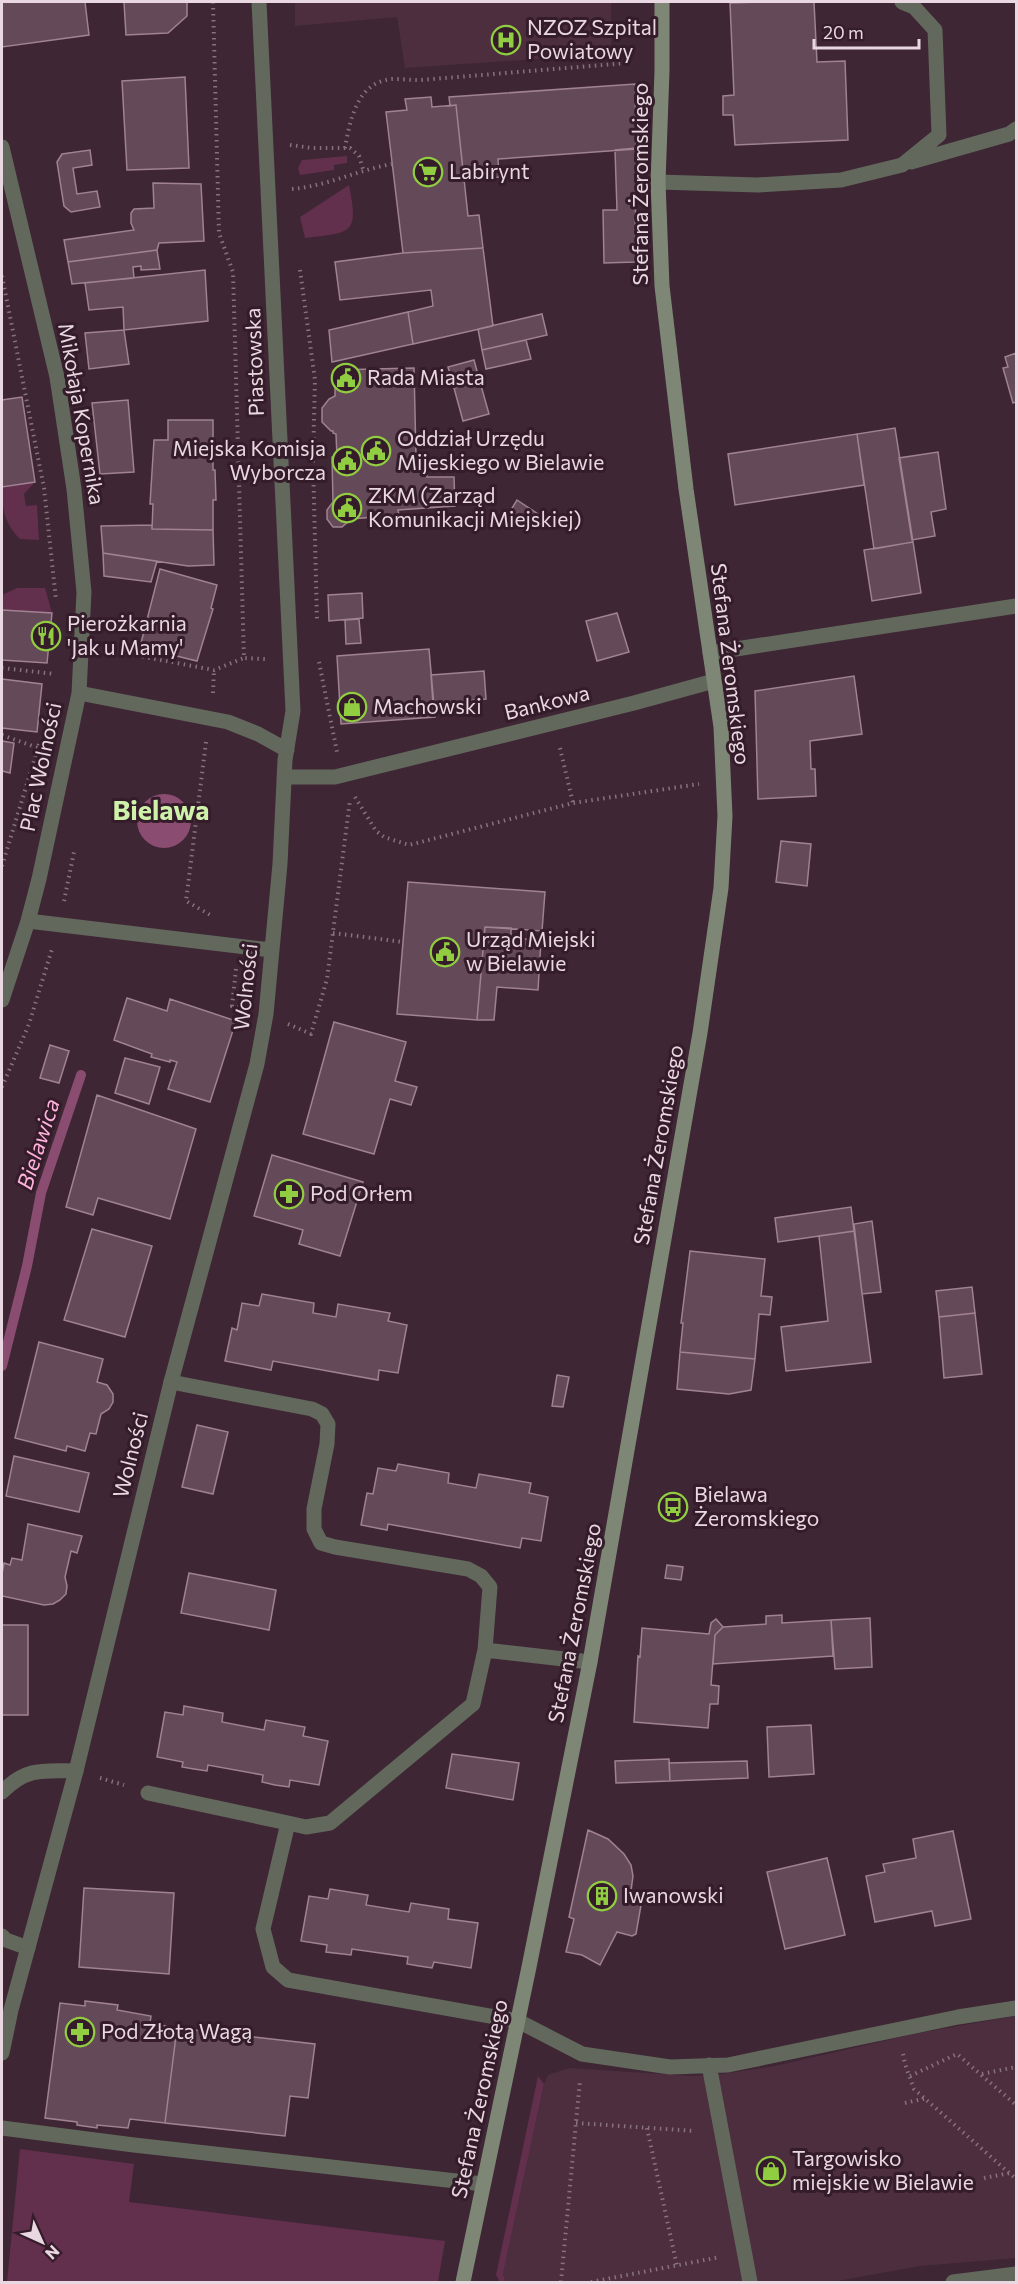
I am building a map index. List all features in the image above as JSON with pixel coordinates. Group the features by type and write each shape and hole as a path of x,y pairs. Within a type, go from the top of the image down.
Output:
{"street":[{"name":"Piastowska","path":"259,2 293,711 284,777 280,864"},
{"name":"Stefana Żeromskiego","path":"463,2283 590,1662 710,966 721,888 724,781 722,735 686,489 664,315 660,264 658,182 662,2"},
{"path":"902,2 914,7 935,30 939,135 902,165"},
{"path":"658,182 758,185 841,180 1009,134 1017,129"},
{"name":"Mikołaja Kopernika","path":"2,147 52,356 72,480 84,592 79,693"},
{"path":"710,653 1017,606"},
{"name":"Bankowa","path":"284,777 341,776 553,722 634,704 714,681"},
{"name":"Plac Wolności","path":"2,1000 39,879 79,693 211,718 249,730 287,750"},
{"name":"Wolności","path":"2,2053 76,1771 171,1382 257,1064 266,1014 280,864"},
{"path":"28,921 271,950"},
{"path":"148,1793 306,1827 330,1823 473,1704 485,1650 490,1587 481,1576 468,1569 321,1543 314,1529 314,1509 327,1444 328,1424 322,1414 312,1409 171,1382"},
{"path":"485,1650 590,1662"},
{"path":"2,1792 15,1779 39,1771 76,1771"},
{"path":"288,1823 263,1929 273,1967 288,1980 518,2021 582,2054 670,2067 728,2065 958,2017 1017,2008"},
{"path":"2,1936 6,1940 28,1948"},
{"path":"709,2066 750,2283"},
{"path":"2,2128 158,2148 483,2184"},
{"path":"953,2283 1017,2274"}],"path":[{"path":"213,2 219,233 233,272 243,658"},
{"path":"345,148 353,113 360,99 371,86 390,79 421,81 627,63"},
{"path":"286,145 350,148 359,156 363,170"},
{"path":"288,189 306,188 348,177 363,170 392,164"},
{"path":"299,261 315,380 313,460 317,624"},
{"path":"2,276 44,488 56,608"},
{"path":"102,649 214,670 243,658 290,661"},
{"path":"318,659 341,776"},
{"path":"54,686 56,665"},
{"path":"2,668 55,674"},
{"path":"214,670 211,718 186,901 228,926 238,946 232,1006 266,1014 311,1034 327,979 351,791 376,831 384,837 409,845 573,803 724,781"},
{"path":"553,722 573,803"},
{"path":"2,735 38,748"},
{"path":"2,865 41,738"},
{"path":"333,933 403,942"},
{"path":"20,1014 31,1018"},
{"path":"76,1771 148,1793"},
{"path":"900,2029 905,2064 914,2089 1017,2179"},
{"path":"561,2283 582,2054"},
{"path":"909,2076 957,2054 1017,2104"},
{"path":"981,2074 1017,2067"},
{"path":"905,2103 927,2098"},
{"path":"576,2123 721,2132"},
{"path":"647,2128 677,2266"},
{"path":"984,2178 1010,2172"},
{"path":"591,2283 744,2253"}],"shaded area":[{"name":"NZOZ Szpital Powiatowy","path":"295,2 611,2 611,54 405,68 397,17 295,26"},
{"path":"347,156 347,163 334,165 334,170 300,175 298,168 302,160"},
{"path":"349,185 353,214 348,228 342,232 305,238 300,217"},
{"path":"35,482 24,494 26,506 37,505 39,540 20,539 10,527 5,515 2,487"},
{"path":"17,588 45,588 52,613 2,610 2,595"},
{"path":"159,794 169,794 179,798 187,806 191,821 187,836 179,844 169,848 159,848 149,844 141,836 137,826 137,816 141,806 149,798"},
{"name":"Targowisko miejskie w Bielawie","path":"1016,2016 1016,2258 920,2266 832,2282 506,2282 503,2274 544,2084 548,2075 569,2068 692,2076 722,2074 775,2066 918,2033"},
{"path":"538,2076 544,2084 503,2274 506,2282 500,2282 496,2275"},
{"path":"20,2149 134,2164 129,2202 445,2241 438,2282 7,2282"}],"building":[{"path":"2,2 85,2 89,35 2,47"},
{"path":"124,2 187,2 187,16 168,33 126,35"},
{"path":"814,2 817,62 845,61 848,140 735,145 733,115 723,115 723,96 734,95 730,3"},
{"path":"185,77 189,168 127,170 122,81"},
{"path":"635,84 636,149 498,159 499,177 464,180 456,105 450,106 449,97"},
{"name":"Labirynt","path":"431,97 432,107 456,105 468,216 479,215 483,248 403,253 386,112 407,110 405,99"},
{"path":"636,148 635,262 604,263 603,210 617,210 615,150"},
{"path":"90,150 92,165 73,168 77,194 97,191 100,207 71,212 64,206 57,162 62,154"},
{"path":"153,183 201,184 204,241 159,243 157,250 68,262 64,240 134,230 131,213 134,209 154,208"},
{"path":"483,248 493,326 413,344 408,312 433,306 431,290 340,300 335,262 403,253"},
{"path":"157,250 160,269 141,270 141,266 133,267 134,278 72,284 68,262"},
{"path":"205,270 208,321 124,330 123,307 89,310 85,283"},
{"path":"408,312 413,344 332,362 329,330"},
{"path":"542,314 547,335 482,350 478,329"},
{"path":"124,330 129,364 89,369 85,333"},
{"path":"526,340 531,359 486,369 482,350"},
{"path":"1016,353 1016,402 1013,403 1003,368 1008,367 1005,357"},
{"path":"474,360 480,382 454,388 448,367"},
{"name":"Oddział Urzędu Mijeskiego w Bielawie","path":"414,368 416,457 427,458 427,477 454,477 455,506 398,510 399,515 351,519 342,527 333,527 327,519 327,510 333,502 332,457 337,457 336,434 322,422 322,408 329,399 335,396 335,370"},
{"path":"480,382 489,414 463,421 454,388"},
{"path":"22,397 35,482 2,487 2,400"},
{"path":"128,400 134,472 100,474 92,403"},
{"path":"168,420 213,420 213,470 215,470 216,500 213,500 213,530 152,529 153,504 150,504 154,440 168,440"},
{"path":"895,428 913,542 874,549 857,434"},
{"path":"857,434 864,485 735,505 728,454"},
{"path":"938,452 946,509 931,512 935,536 912,540 899,458"},
{"path":"517,500 538,514 526,531 506,518"},
{"path":"152,525 152,529 213,530 214,565 188,566 103,553 101,526"},
{"path":"913,542 921,593 872,601 864,550"},
{"path":"103,553 157,561 151,582 104,576"},
{"path":"160,569 217,585 211,608 213,609 197,661 140,647"},
{"path":"362,593 363,618 329,621 328,595"},
{"path":"2,610 52,613 47,663 2,660"},
{"path":"617,613 629,652 597,661 586,621"},
{"path":"359,619 361,643 346,644 345,620"},
{"path":"429,649 435,717 341,724 337,656"},
{"path":"484,671 486,699 433,704 431,675"},
{"path":"854,676 862,734 810,741 811,769 815,769 816,796 758,799 755,691"},
{"path":"2,679 42,684 37,732 2,728"},
{"path":"2,741 14,743 10,773 2,771"},
{"path":"781,841 811,844 807,886 776,882"},
{"path":"408,882 545,892 542,931 485,927 477,1020 397,1014"},
{"path":"485,927 511,928 511,938 541,940 538,990 497,987 494,1020 477,1020"},
{"path":"127,998 167,1011 170,999 236,1021 210,1102 168,1089 177,1062 151,1057 152,1054 114,1040"},
{"path":"334,1022 406,1042 395,1081 417,1087 411,1105 390,1099 374,1154 303,1134"},
{"path":"50,1045 69,1051 59,1083 40,1078"},
{"path":"125,1058 160,1067 149,1104 115,1093"},
{"path":"97,1095 196,1129 170,1219 98,1198 93,1215 66,1207"},
{"path":"272,1155 363,1182 340,1256 299,1244 303,1230 254,1216"},
{"path":"851,1207 854,1231 778,1242 775,1218"},
{"path":"872,1221 881,1292 862,1294 854,1224"},
{"path":"92,1229 152,1246 125,1337 64,1320"},
{"path":"854,1231 871,1362 786,1371 781,1327 828,1321 819,1236"},
{"path":"690,1251 765,1259 761,1296 772,1297 770,1315 759,1314 755,1359 680,1352 683,1323 681,1323"},
{"path":"972,1287 975,1313 939,1317 936,1291"},
{"path":"262,1294 314,1303 313,1313 336,1317 338,1304 390,1313 388,1321 407,1325 398,1373 379,1370 378,1380 273,1361 271,1370 225,1361 232,1328 237,1330 242,1303 259,1306"},
{"path":"975,1313 982,1374 944,1378 939,1317"},
{"path":"39,1342 103,1359 97,1382 107,1385 113,1394 113,1402 109,1409 101,1414 96,1434 90,1433 85,1451 67,1446 66,1451 15,1438"},
{"path":"680,1352 755,1359 751,1390 729,1394 677,1389"},
{"path":"557,1375 569,1377 563,1407 552,1406"},
{"path":"197,1425 228,1432 213,1494 182,1487"},
{"path":"14,1456 89,1473 79,1512 6,1496"},
{"path":"398,1464 449,1473 448,1483 476,1488 479,1474 531,1483 529,1493 548,1497 541,1541 522,1538 520,1548 388,1524 387,1530 361,1525 367,1493 373,1494 378,1468 396,1471"},
{"path":"28,1524 82,1536 77,1553 71,1551 65,1577 66,1594 53,1604 44,1605 2,1596 4,1563 10,1565 12,1558 22,1560"},
{"path":"667,1565 683,1567 681,1580 665,1578"},
{"path":"189,1573 276,1590 269,1630 181,1613"},
{"path":"782,1615 782,1623 831,1620 833,1656 713,1664 715,1635 723,1627 766,1624 766,1616"},
{"path":"870,1618 872,1667 835,1669 831,1620"},
{"path":"716,1619 723,1627 715,1635 711,1685 719,1686 718,1704 710,1704 708,1728 634,1722 642,1628 709,1634 711,1623"},
{"path":"2,1625 28,1625 28,1715 2,1715"},
{"path":"184,1706 223,1713 222,1722 264,1730 266,1720 305,1727 303,1736 328,1741 319,1785 290,1780 289,1787 275,1785 262,1782 263,1775 208,1765 207,1771 182,1767 183,1762 157,1757 165,1712 183,1715"},
{"path":"811,1725 814,1774 769,1777 767,1727"},
{"path":"452,1754 519,1763 513,1800 446,1788"},
{"path":"669,1759 670,1781 616,1783 615,1761"},
{"path":"747,1761 748,1778 670,1781 669,1763"},
{"name":"Iwanowski","path":"588,1830 608,1839 624,1854 631,1865 633,1876 630,1898 641,1905 636,1934 632,1936 617,1932 600,1965 582,1955 566,1952 574,1919 569,1917"},
{"path":"953,1831 971,1919 935,1926 932,1911 875,1922 866,1876 885,1872 883,1864 916,1858 913,1839"},
{"path":"827,1858 845,1935 785,1949 767,1872"},
{"path":"84,1888 174,1893 169,1974 79,1967"},
{"path":"330,1889 368,1895 366,1905 409,1912 411,1903 449,1909 448,1919 478,1923 471,1968 434,1962 432,1968 419,1966 407,1964 408,1957 352,1949 351,1955 326,1952 327,1945 301,1941 309,1896 328,1899"},
{"path":"85,2001 118,2005 117,2010 151,2016 150,2023 177,2028 165,2123 130,2119 128,2128 97,2125 97,2128 77,2125 77,2122 45,2118 60,2003 85,2006"},
{"path":"177,2028 315,2044 308,2098 290,2096 285,2136 165,2123"}],"waterway":[{"name":"Bielawica","path":"2,1366 27,1266 41,1193 81,1075"}],"place":[{"name":"NZOZ Szpital Powiatowy","path":"506,40"},
{"name":"Labirynt","path":"428,172"},
{"name":"Rada Miasta","path":"346,378"},
{"name":"Oddział Urzędu Mijeskiego w Bielawie","path":"376,451"},
{"name":"Miejska Komisja Wyborcza","path":"347,461"},
{"name":"ZKM (Zarząd Komunikacji Miejskiej)","path":"347,508"},
{"name":"Pierożkarnia 'Jak u Mamy'","path":"46,636"},
{"name":"Machowski","path":"352,707"},
{"name":"Urząd Miejski w Bielawie","path":"445,952"},
{"name":"Pod Orłem","path":"289,1194"},
{"name":"Bielawa Żeromskiego","path":"673,1507"},
{"name":"Iwanowski","path":"602,1896"},
{"name":"Pod Złotą Wagą","path":"80,2032"},
{"name":"Targowisko miejskie w Bielawie","path":"771,2171"}],"district":[{"name":"Bielawa","path":"161,811"}]}
